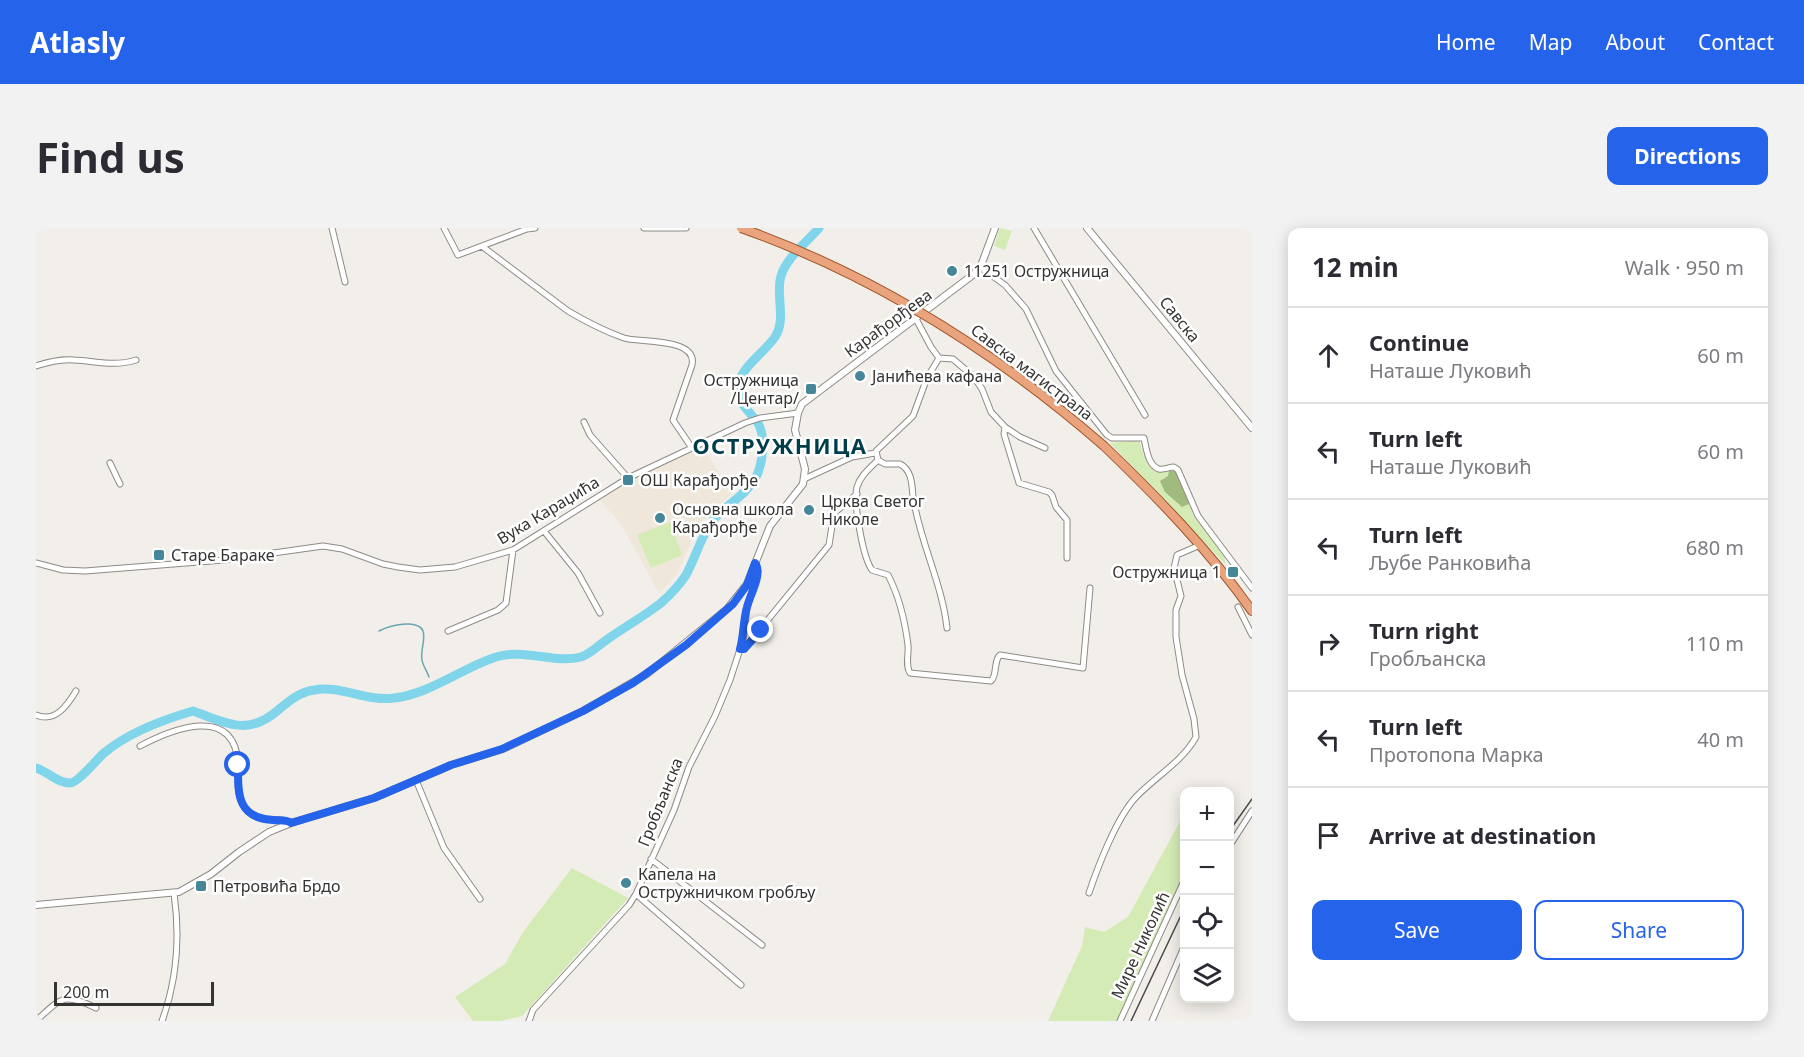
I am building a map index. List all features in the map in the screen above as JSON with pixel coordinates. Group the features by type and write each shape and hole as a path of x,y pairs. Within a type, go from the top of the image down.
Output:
{"main road":[{"name":"Савска магистрала","path":"741,228 796,248 839,268 931,318 1008,369 1104,446 1143,483 1200,545 1252,611"}],"street":[{"path":"332,228 345,282"},
{"path":"444,228 458,255 535,228"},
{"path":"644,228 686,228"},
{"name":"Карађорђева","path":"798,413 805,402 958,288 980,267 995,228"},
{"path":"1034,228 1145,415"},
{"name":"Савска","path":"1086,228 1252,428"},
{"path":"483,247 582,319 622,337 670,343 691,354 692,365 673,420 692,448"},
{"path":"980,267 1005,285 1026,309 1056,371 1107,435 1112,438 1144,438 1148,454 1155,466 1162,469 1174,467 1178,470 1198,516 1252,588"},
{"path":"916,319 939,358 953,359 971,374 982,389 991,412 1005,427 1020,437 1045,448"},
{"path":"804,479 840,462 866,453 875,453 913,416 927,378 939,358"},
{"path":"36,366 62,360 111,365 126,364 136,360"},
{"path":"36,905 174,893 184,890 211,874 269,832 374,798 451,765 516,743 583,711 647,674 733,604 747,585 770,526 800,489 804,479 804,465 796,439 798,413"},
{"name":"Вука Караџића","path":"36,563 63,570 85,571 224,560 323,546 342,549 383,564 420,570 455,567 513,550 628,478 745,423 778,414 798,413"},
{"path":"584,422 590,435 628,478"},
{"path":"1005,427 1004,434 1019,483 1049,492 1056,507 1067,520 1067,558"},
{"path":"875,453 878,460 885,464 900,464 908,471 918,526 942,598 947,628"},
{"path":"878,460 860,480 857,494 860,525 867,562 872,570 890,576 902,610 908,645 908,672 991,681 994,678 997,659 1000,655 1081,668 1085,664 1090,588"},
{"path":"110,463 120,484"},
{"path":"740,649 744,649 761,630 792,587 829,545 834,513 857,494"},
{"path":"544,531 578,573 600,613"},
{"path":"1089,893 1116,829 1132,802 1176,762 1196,737 1176,637 1176,610 1181,596 1174,568 1177,555 1200,545"},
{"path":"448,631 498,610 506,603 513,550"},
{"name":"Гробљанска","path":"529,1021 533,1010 629,905 636,894 674,810 695,753 716,716 744,635 747,608 758,571 755,563"},
{"path":"1238,607 1252,635"},
{"path":"36,716 47,718 60,712 76,691"},
{"path":"140,746 164,734 196,725 225,733 232,738 235,746 238,790 243,807 253,815 265,820 287,820 291,823"},
{"path":"416,780 444,848 480,899"},
{"path":"1233,841 1252,811"},
{"path":"651,859 762,945"},
{"name":"Мире Николић","path":"1120,1021 1180,892"},
{"path":"162,1021 174,975 176,943 174,893"},
{"path":"636,894 741,985"},
{"path":"1152,1021 1184,949"},
{"path":"36,1021 53,1006 67,998 75,998 96,1008"}],"shaded area":[{"name":"Основна школа Карађорђе","path":"703,447 732,494 699,524 677,574 659,593 621,524 599,499 639,475"}],"green space":[{"path":"1000,228 1012,231 1005,250 994,246"},
{"path":"1139,440 1144,456 1155,472 1177,472 1194,517 1225,556 1225,564 1110,443"},
{"path":"1169,470 1177,472 1189,504 1182,507 1165,492 1160,481 1168,476"},
{"path":"670,522 682,555 651,568 637,535"},
{"path":"1180,821 1180,885 1117,1021 1048,1021 1082,946 1085,927 1104,932 1128,917"},
{"path":"572,868 628,898 522,1016 501,1021 473,1021 455,997 505,964 523,932"}],"waterway":[{"path":"36,768 60,781 73,782 104,753 124,739 158,723 193,711 225,723 256,724 294,698 309,691 324,689 374,698 394,698 407,696 433,686 496,657 518,654 560,659 581,657 654,608 686,575 714,519 746,490 758,473 762,459 762,436 758,423 741,402 738,386 744,373 775,337 778,330 781,315 779,291 784,269 819,228"},
{"path":"379,631 402,624 420,627 424,634 422,660 429,677"}],"railway":[{"path":"1234,824 1252,799"},
{"path":"1131,1021 1180,917"}],"place":[{"name":"11251 Остружница","path":"952,271"},
{"name":"Јанићева кафана","path":"860,376"},
{"name":"Остружница /Центар/","path":"811,389"},
{"name":"ОШ Карађорђе","path":"628,480"},
{"name":"Црква Светог Николе","path":"809,510"},
{"name":"Основна школа Карађорђе","path":"660,518"},
{"name":"Старе Бараке","path":"159,555"},
{"name":"Остружница 1","path":"1233,572"},
{"name":"Капела на Остружничком гробљу","path":"626,883"},
{"name":"Петровића Брдо","path":"201,886"}],"district":[{"name":"ОСТРУЖНИЦА","path":"780,445"}],"route":[{"path":"238,765 238,790 243,807 253,815 265,820 287,820 291,823 374,798 451,765 502,749 583,711 633,683 686,645 733,604 747,585 755,563 758,571 747,608 740,649 744,649 761,630"}]}
